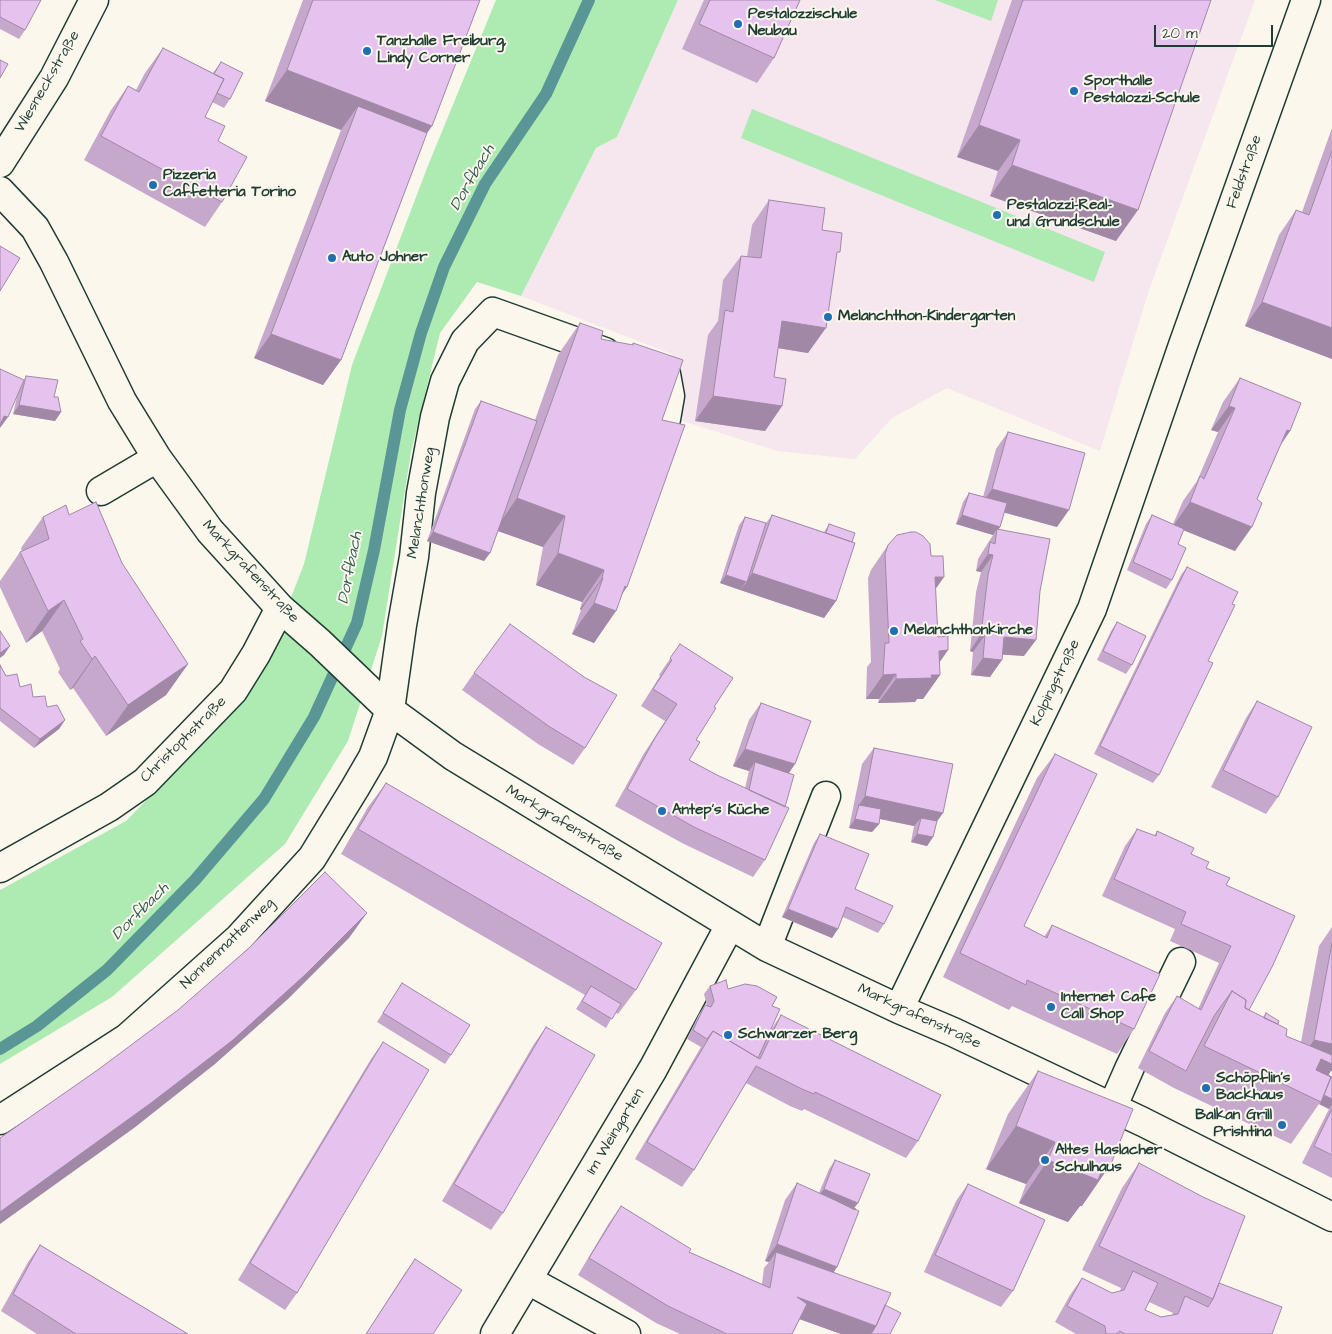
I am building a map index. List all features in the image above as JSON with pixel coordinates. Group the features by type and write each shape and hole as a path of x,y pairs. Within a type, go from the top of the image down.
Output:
{"street":[{"name":"Wiesneckstraße","path":"0,163 54,78 94,0"},
{"name":"Feldstraße","path":"1183,345 1306,0"},
{"name":"Markgrafenstraße","path":"0,191 34,228 54,262 122,401 158,458 210,531 280,608 320,643 390,710 453,756 767,947 1112,1108 1332,1217"},
{"name":"Melanchthonweg","path":"390,710 435,417 445,380 465,341 493,312 666,374 670,396 666,420"},
{"name":"Kolpingstraße","path":"899,1009 1092,609 1183,345"},
{"path":"101,491 158,458"},
{"name":"Christophstraße","path":"0,868 110,808 145,782 233,691 256,654 280,608"},
{"name":"Nonnenmattenweg","path":"0,1120 127,1038 239,938 312,858 373,757 390,710"},
{"path":"767,947 826,796"},
{"name":"Im Weingarten","path":"495,1334 653,1069 730,925"},
{"path":"1112,1108 1181,962"},
{"path":"528,1280 626,1334"}],"shaded area":[{"path":"678,0 1255,0 1148,293 1100,451 947,388 892,418 855,459 777,451 683,421 672,354 521,296 596,148 617,137"}],"green space":[{"path":"496,0 678,0 617,137 596,148 521,296 477,282 440,333 411,452 382,636 348,741 285,844 112,997 0,1064 0,890 126,821 236,708 272,646 304,564 352,365 429,163"},
{"path":"935,0 998,0 991,21"},
{"path":"752,109 1105,252 1094,282 741,138"}],"building":[{"path":"0,0 41,0 25,30 0,17"},
{"name":"Tanzhalle Freiburg, Lindy Corner","path":"313,0 480,0 432,126 287,70"},
{"path":"710,0 800,0 774,58 699,24"},
{"name":"Sporthalle Pestalozzi-Schule","path":"1023,0 1211,0 1138,210 1012,165 1020,140 979,125"},
{"path":"163,48 224,79 205,117 225,126 218,141 247,157 222,202 101,136 128,86 139,92"},
{"path":"0,60 8,64 0,78"},
{"path":"221,62 243,73 230,99 217,93 224,79 214,74"},
{"name":"Auto Johner","path":"358,106 427,133 341,360 271,334"},
{"path":"1332,151 1332,328 1262,302 1296,210 1309,215"},
{"path":"769,200 825,208 822,230 842,233 840,252 837,252 826,328 782,321 774,377 786,379 782,406 713,396 725,310 733,312 741,256 761,258"},
{"path":"0,246 20,258 0,291"},
{"path":"580,323 603,331 601,339 633,345 633,343 683,360 662,420 685,425 627,587 625,586 616,611 594,603 604,570 558,553 565,516 517,498"},
{"path":"0,369 24,380 8,417 4,416 0,425"},
{"path":"26,376 58,380 54,397 58,397 61,412 19,405"},
{"path":"1240,378 1301,403 1290,431 1287,430 1257,499 1262,503 1252,527 1190,502 1200,476 1204,479 1235,408 1229,406"},
{"path":"481,401 537,421 490,553 433,532"},
{"path":"1008,432 1085,453 1069,510 992,489"},
{"path":"969,493 1007,503 1000,527 962,515"},
{"path":"96,502 122,563 188,664 128,705 95,656 92,659 80,641 83,639 64,600 48,611 20,552 49,539 43,517 66,505 69,515"},
{"path":"772,515 855,543 836,601 752,573"},
{"path":"1152,515 1184,529 1178,544 1186,548 1172,580 1133,562"},
{"path":"745,517 766,523 747,582 726,575"},
{"path":"829,524 855,533 852,542 826,533"},
{"path":"997,529 1050,539 1040,591 1036,640 1004,637 1002,660 983,658 985,635 981,634 988,575 993,555 988,554 990,542 995,544"},
{"path":"916,532 923,536 930,544 931,556 943,556 944,577 935,577 938,637 948,636 948,650 939,651 940,675 931,675 932,678 896,679 896,674 883,675 885,643 889,643 885,554 888,545 897,535"},
{"path":"1187,567 1238,592 1232,604 1235,605 1208,661 1213,663 1159,775 1100,746"},
{"path":"1117,622 1146,636 1132,665 1103,651"},
{"path":"510,624 584,677 617,695 585,748 550,727 474,673"},
{"path":"0,631 10,646 0,653"},
{"path":"680,644 733,678 696,740 700,742 689,760 789,808 765,860 694,827 627,789 655,738 677,704 653,689"},
{"path":"0,665 6,676 17,674 20,687 31,684 33,697 45,696 47,707 57,705 65,720 40,739 0,708"},
{"path":"1257,701 1312,727 1278,797 1223,770"},
{"path":"761,703 811,721 795,764 745,749"},
{"path":"874,748 953,764 943,813 865,796"},
{"path":"1055,754 1097,774 1024,926 1047,938 1052,925 1160,974 1134,1029 1027,980 1026,985 960,953"},
{"path":"755,762 794,775 785,807 749,790"},
{"path":"386,783 662,943 636,990 358,829"},
{"path":"859,805 881,809 879,824 855,819"},
{"path":"921,818 937,821 933,837 917,834"},
{"path":"1137,829 1156,836 1157,831 1194,848 1191,854 1209,862 1206,868 1230,878 1226,885 1295,916 1273,965 1249,1010 1245,1008 1246,1000 1232,991 1214,1016 1186,1071 1149,1051 1177,996 1201,1010 1231,946 1181,924 1186,912 1114,879"},
{"path":"820,834 869,854 855,889 893,906 884,924 846,907 838,929 788,909"},
{"path":"325,872 367,913 306,974 233,1040 151,1103 0,1212 0,1138 99,1069 178,1010 249,948"},
{"path":"1332,943 1332,1044 1314,1040"},
{"name":"Schwarzer Berg","path":"726,980 728,989 745,984 757,986 777,997 772,1006 780,1009 758,1058 713,1031 707,1039 693,1030 705,1005 711,1007 714,1001 710,986"},
{"path":"402,983 470,1025 451,1055 383,1013"},
{"path":"591,986 621,1004 612,1019 582,1001"},
{"path":"1232,991 1246,1000 1245,1008 1287,1029 1286,1036 1332,1055 1332,1064 1321,1059 1316,1070 1331,1077 1321,1102 1204,1046"},
{"path":"1266,1013 1279,1021 1278,1024 1264,1018"},
{"path":"781,1015 941,1095 918,1141 815,1092 814,1094 802,1089 756,1066 694,1170 647,1142 713,1031 760,1059"},
{"path":"546,1027 595,1055 503,1213 454,1184"},
{"path":"383,1042 429,1070 297,1293 250,1263"},
{"path":"1038,1071 1133,1109 1111,1164 1105,1162 1098,1180 1048,1160 1055,1142 1016,1126"},
{"path":"1328,1075 1332,1077 1332,1099 1324,1095 1331,1077"},
{"path":"1332,1109 1332,1155 1314,1146"},
{"path":"835,1160 870,1174 858,1203 824,1189"},
{"path":"1139,1163 1203,1197 1245,1216 1213,1299 1099,1246"},
{"path":"797,1183 859,1211 837,1267 777,1244"},
{"path":"968,1184 1045,1220 1013,1291 935,1255"},
{"path":"837,1200 856,1209 855,1210"},
{"path":"621,1206 691,1249 689,1252 770,1288 776,1252 891,1293 876,1326 797,1297 807,1304 792,1334 727,1334 668,1306 589,1258"},
{"path":"40,1245 188,1334 76,1334 13,1294"},
{"path":"415,1259 462,1290 433,1334 366,1334"},
{"path":"1133,1271 1158,1283 1145,1310 1161,1317 1178,1314 1185,1296 1208,1307 1219,1283 1282,1307 1272,1334 1125,1334 1120,1331 1116,1334 1106,1334 1105,1326 1067,1306 1082,1278 1112,1293 1124,1290"},
{"path":"885,1305 901,1313 890,1334 871,1334 876,1326"}],"waterway":[{"name":"Dorfbach","path":"0,1049 37,1026 107,970 195,880 264,799 314,717 357,623 374,550 400,410 421,333 444,267 485,184 546,94 589,0"}],"place":[{"name":"Pestalozzischule Neubau","path":"738,24"},
{"name":"Tanzhalle Freiburg, Lindy Corner","path":"367,51"},
{"name":"Sporthalle Pestalozzi-Schule","path":"1074,91"},
{"name":"Pizzeria Caffetteria Torino","path":"153,185"},
{"name":"Pestalozzi-Real- und Grundschule","path":"997,215"},
{"name":"Auto Johner","path":"332,258"},
{"name":"Melanchthon-Kindergarten","path":"828,317"},
{"name":"Melanchthonkirche","path":"894,631"},
{"name":"Antep's Küche","path":"662,811"},
{"name":"Internet Cafe Call Shop","path":"1051,1007"},
{"name":"Schwarzer Berg","path":"728,1035"},
{"name":"Schöpflin's Backhaus","path":"1206,1088"},
{"name":"Balkan Grill Prishtina","path":"1282,1125"},
{"name":"Altes Haslacher Schulhaus","path":"1045,1160"}]}
